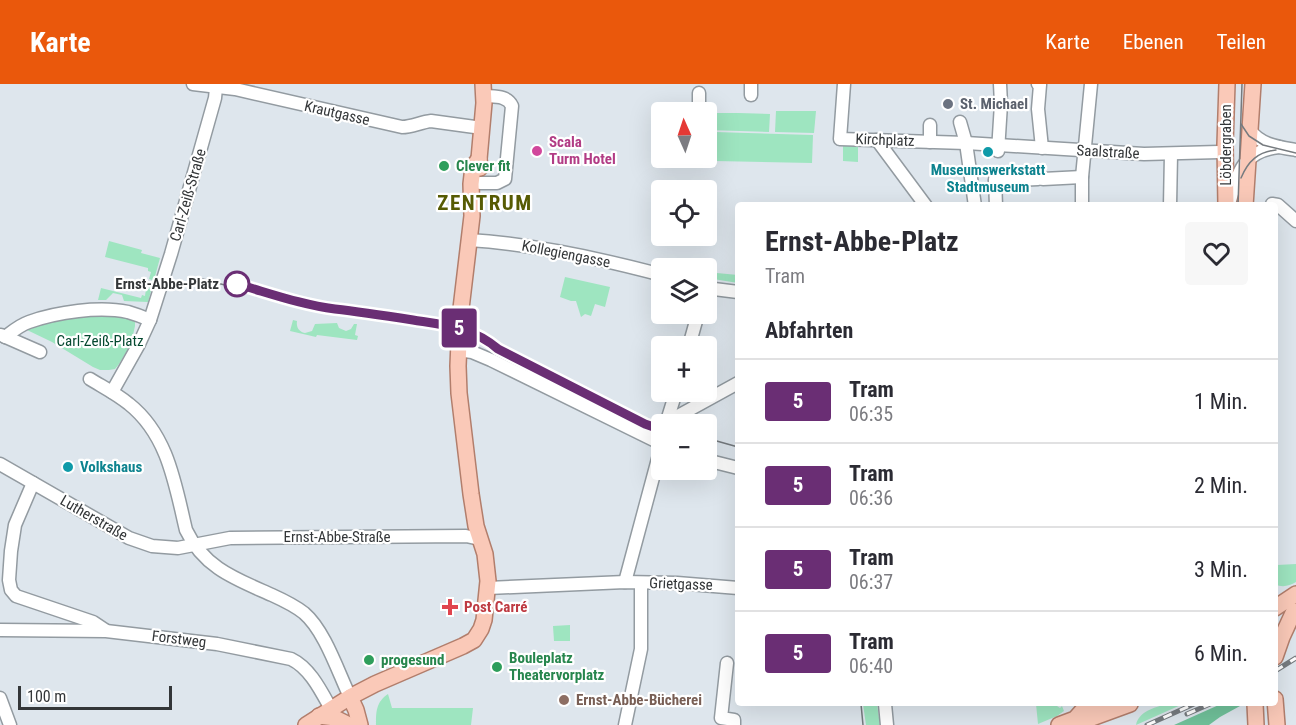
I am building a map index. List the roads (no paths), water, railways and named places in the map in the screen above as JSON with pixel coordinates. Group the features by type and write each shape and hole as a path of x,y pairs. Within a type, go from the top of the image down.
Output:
{"main road":[{"name":"Löbdergraben","path":"1227,84 1225,136 1227,202"},
{"name":"Löbdergraben","path":"1245,202 1253,84"},
{"path":"472,216 477,207 480,183 483,90"},
{"path":"306,725 375,684 474,640 479,635 483,624 488,588 486,559 473,509 459,385 458,350 472,216 473,167 479,159"},
{"path":"1278,606 1296,594"},
{"path":"1278,624 1295,611"},
{"path":"1278,648 1295,611"},
{"path":"350,697 360,725"},
{"path":"1059,725 1075,718 1083,710 1092,706"},
{"path":"1075,718 1089,719 1125,706"},
{"path":"1255,706 1256,725"},
{"path":"1276,706 1277,724"},
{"path":"325,712 349,725"}],"street":[{"name":"Krautgasse","path":"193,84 235,89 402,128 423,122 482,128"},
{"name":"Kirchplatz","path":"844,84 840,139 966,143 998,148"},
{"path":"998,148 1000,84"},
{"path":"1038,84 1040,85 1038,109 1042,148"},
{"path":"1082,202 1082,177 1091,84"},
{"name":"Carl-Zeiß-Straße","path":"150,320 188,195 216,88"},
{"path":"480,183 497,183 505,179 512,106 507,99 483,90"},
{"path":"699,93 699,102"},
{"path":"960,122 966,143 974,202"},
{"name":"Kirchplatz","path":"930,125 930,142"},
{"path":"1249,129 1253,135 1265,143 1296,150"},
{"path":"877,140 923,202"},
{"path":"1247,160 1260,151 1279,147"},
{"name":"Saalstraße","path":"998,148 1171,154 1219,152"},
{"path":"1170,202 1171,154"},
{"name":"Löbdergraben","path":"1228,202 1239,172 1247,160"},
{"path":"996,202 995,180 1082,177"},
{"path":"1278,205 1296,221"},
{"name":"Kollegiengasse","path":"469,240 550,249 651,272"},
{"path":"717,289 735,292"},
{"path":"3,336 29,322 70,312 106,310 127,312 150,320 112,392"},
{"path":"3,336 40,352"},
{"path":"458,350 472,352 497,363 651,439"},
{"path":"90,378 138,412 151,427 165,452 186,530 195,545 210,562 223,572 290,604 309,617 324,640 350,697"},
{"path":"683,414 735,385"},
{"path":"717,463 735,467"},
{"name":"Lutherstraße","path":"0,464 136,542 172,548 195,545"},
{"path":"625,582 652,480"},
{"path":"33,483 15,525 9,580 11,590 15,596 93,622 106,631"},
{"name":"Ernst-Abbe-Straße","path":"195,545 230,538 466,536 480,538"},
{"name":"Grietgasse","path":"488,588 625,582 735,588"},
{"path":"625,725 641,649 641,583"},
{"name":"Forstweg","path":"0,630 106,631 217,644 291,659 305,669 323,693 325,712"},
{"path":"727,663 721,718 734,720 734,725"},
{"path":"0,698 10,725"},
{"path":"885,706 887,725"}],"tram line":[{"path":"1238,202 1242,84"},
{"path":"1241,124 1249,136 1263,145 1296,153"},
{"path":"1241,178 1254,158 1276,150"},
{"path":"203,279 303,305 409,320"},
{"name":"5","path":"237,284 304,303 451,326 477,334 498,349 651,426"},
{"path":"435,324 459,328 477,335 651,422"},
{"path":"717,441 735,446"},
{"path":"861,706 863,725"}],"railway":[{"path":"1278,669 1296,658"},
{"path":"1147,725 1190,706"},
{"path":"1187,714 1205,706"}],"place":[{"name":"St. Michael","path":"948,104"},
{"name":"Scala Turm Hotel","path":"537,151"},
{"name":"Museumswerkstatt Stadtmuseum","path":"988,152"},
{"name":"Clever fit","path":"444,166"},
{"name":"Ernst-Abbe-Platz","path":"237,284"},
{"name":"Volkshaus","path":"68,467"},
{"name":"Post Carré","path":"450,607"},
{"name":"progesund","path":"369,660"},
{"name":"Bouleplatz Theatervorplatz","path":"497,667"},
{"name":"Ernst-Abbe-Bücherei","path":"564,700"}],"district":[{"name":"ZENTRUM","path":"485,203"}],"park label":[{"name":"Carl-Zeiß-Platz","path":"100,341"}]}
